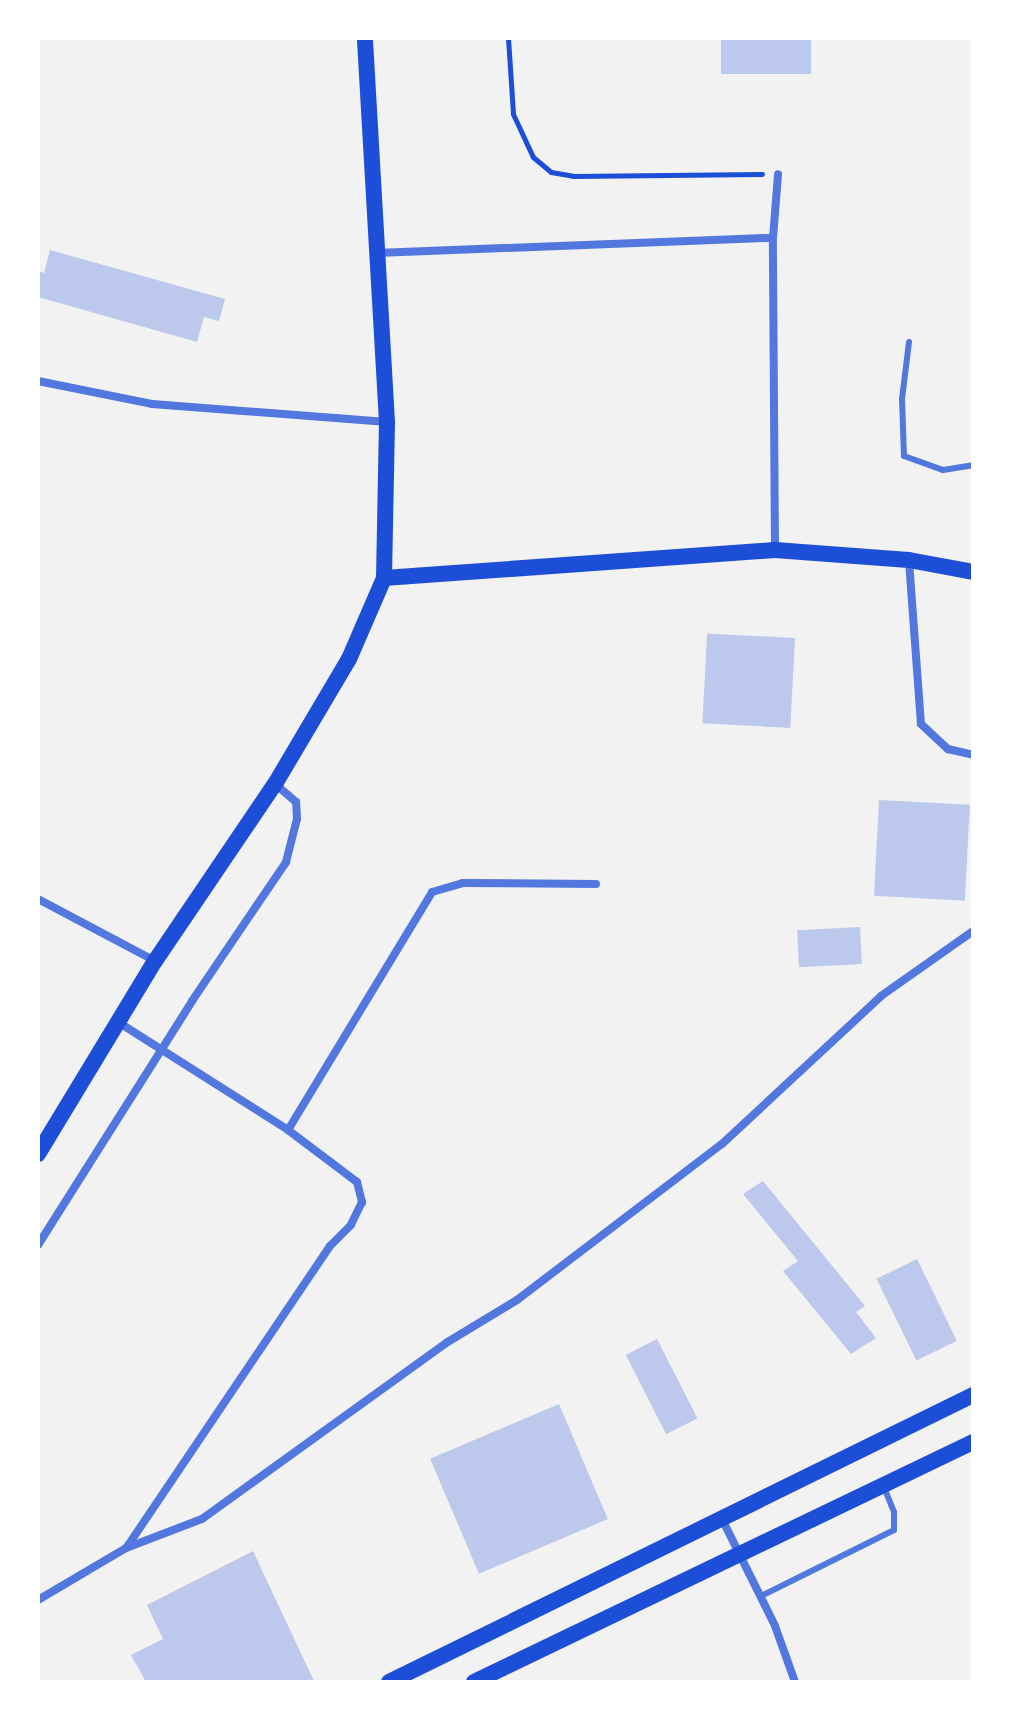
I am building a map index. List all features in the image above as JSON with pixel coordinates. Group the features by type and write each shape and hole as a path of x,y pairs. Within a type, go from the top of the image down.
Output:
{"main road":[{"path":"38,1154 155,961 275,784 349,659 384,578 387,422 365,38"},
{"path":"384,578 775,550 909,560 973,572"},
{"path":"389,1682 973,1395"},
{"path":"474,1682 740,1551 973,1442"}],"street":[{"path":"775,550 773,238 778,174"},
{"path":"375,253 773,238"},
{"path":"38,381 152,404 387,422"},
{"path":"909,560 921,724 948,749 973,755"},
{"path":"38,1245 161,1049 286,862 295,828 296,802 275,784"},
{"path":"288,1130 432,892 463,883 596,884"},
{"path":"38,899 155,961"},
{"path":"38,1600 126,1548 202,1519 446,1343 517,1300 722,1144 881,996 973,931"},
{"path":"118,1022 288,1130 357,1182 362,1202 351,1225 330,1246 126,1548"},
{"path":"722,1518 761,1596 795,1682"}],"lane":[{"path":"909,342 902,399 904,456 943,470 973,465"},
{"path":"761,1596 894,1530 894,1512 882,1483"}],"path":[{"path":"508,38 513,114 533,157 551,172 573,176 778,174"}],"building":[{"path":"721,38 811,38 811,74 721,74"},
{"path":"50,250 225,299 219,321 204,317 197,342 38,297 38,271 44,273"},
{"path":"707,633 795,638 790,728 702,723"},
{"path":"879,800 970,805 965,901 874,896"},
{"path":"860,927 862,964 799,967 797,930"},
{"path":"763,1181 865,1306 856,1312 876,1338 851,1354 783,1271 798,1261 743,1194"},
{"path":"917,1259 957,1341 916,1361 877,1279"},
{"path":"657,1339 697,1418 666,1434 626,1355"},
{"path":"559,1404 608,1519 479,1574 430,1459"},
{"path":"253,1551 314,1681 146,1682 131,1655 163,1639 147,1605"}]}
